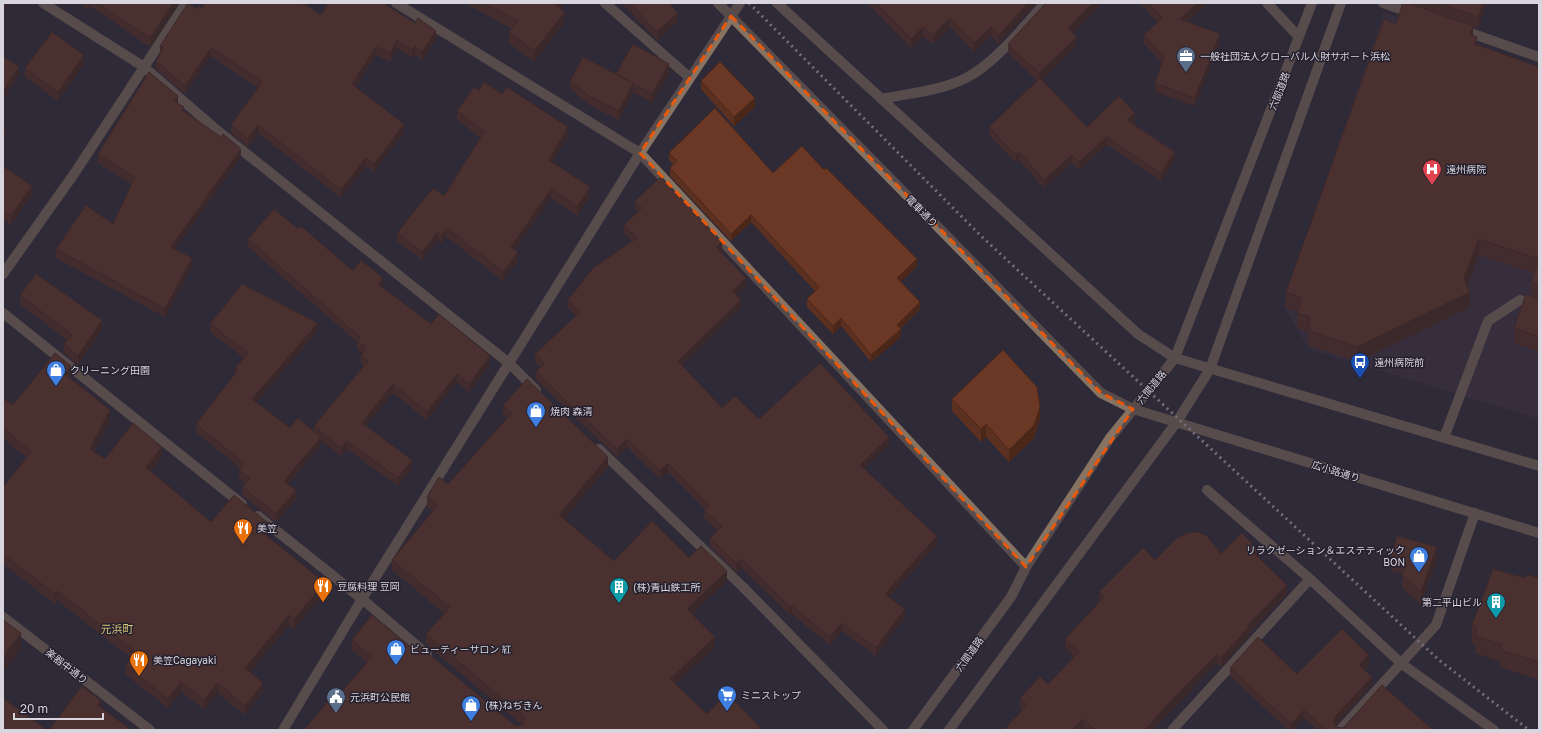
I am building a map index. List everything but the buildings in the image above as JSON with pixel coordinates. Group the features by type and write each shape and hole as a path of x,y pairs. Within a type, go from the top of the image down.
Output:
{"street":[{"path":"43,3 144,67 218,131 510,364 544,397"},
{"path":"3,274 74,174 186,3"},
{"path":"396,3 640,153 1026,567"},
{"path":"605,3 690,78"},
{"name":"電車通り","path":"718,3 1101,393 1133,410"},
{"path":"283,730 362,599 510,364 640,153 740,3"},
{"path":"777,3 1138,334 1175,358 1539,466"},
{"path":"881,99 943,87 973,74 998,53 1046,3"},
{"path":"1268,3 1299,38"},
{"name":"六間道路","path":"913,730 1011,597 1026,567 1110,438 1175,358 1312,3"},
{"path":"949,730 1176,423 1210,369 1341,3"},
{"path":"1383,3 1428,18"},
{"path":"1450,26 1539,57"},
{"path":"1444,438 1488,321 1520,300 1539,307"},
{"path":"3,313 362,599 434,659"},
{"name":"広小路通り","path":"1133,410 1539,533"},
{"path":"589,440 742,586 883,730"},
{"path":"1207,490 1310,580 1402,664 1494,730"},
{"path":"1340,730 1402,664 1436,625 1475,513"},
{"path":"1172,730 1310,580"},
{"name":"楽器中通り","path":"3,618 150,730"}],"highlighted area":[{"path":"731,16 1101,393 1133,409 1026,567 640,153"}],"shaded area":[{"name":"遠州病院","path":"1384,12 1539,68 1539,419 1309,349 1283,305"}],"railway":[{"path":"749,3 981,236 1439,660 1529,730"}],"place":[{"name":"一般社団法人グローバル人財サポート浜松","path":"1186,73"},
{"name":"遠州病院","path":"1432,186"},
{"name":"遠州病院前","path":"1360,379"},
{"name":"クリーニング田園","path":"56,387"},
{"name":"焼肉 森清","path":"536,428"},
{"name":"美笠","path":"243,545"},
{"name":"リラクゼーション＆エステティック BON","path":"1419,573"},
{"name":"豆腐料理 豆岡","path":"323,603"},
{"name":"(株)青山鉄工所","path":"619,604"},
{"name":"第二平山ビル","path":"1496,619"},
{"name":"ビューティーサロン 紅","path":"396,666"},
{"name":"美笠Cagayaki","path":"139,677"},
{"name":"ミニストップ","path":"727,712"},
{"name":"元浜町公民館","path":"336,714"},
{"name":"(株)ねぢきん","path":"471,722"}],"district":[{"name":"元浜町","path":"117,628"}]}
